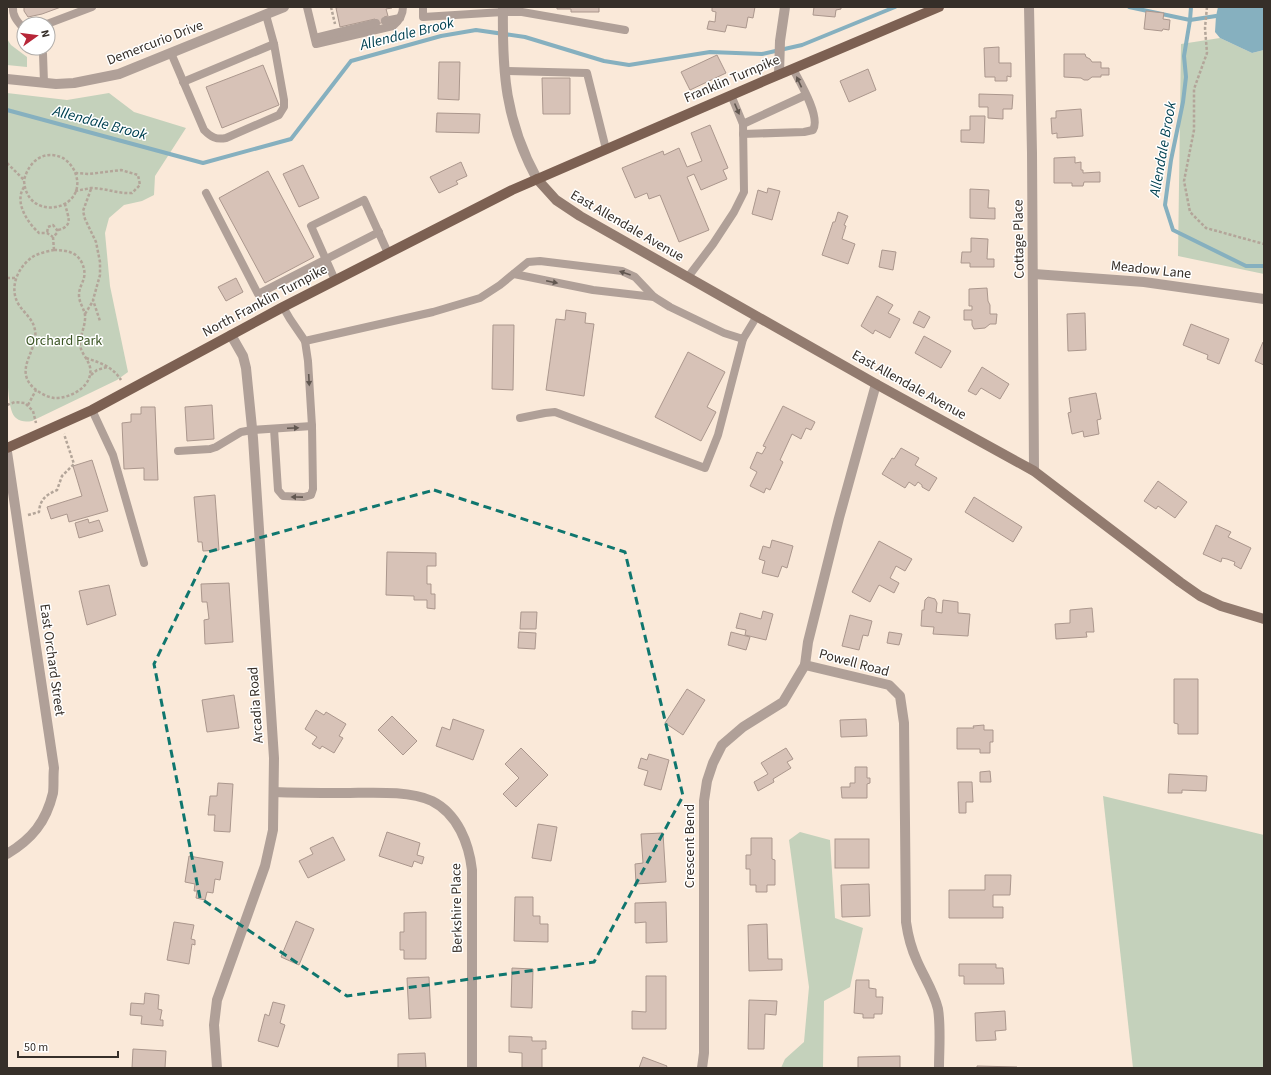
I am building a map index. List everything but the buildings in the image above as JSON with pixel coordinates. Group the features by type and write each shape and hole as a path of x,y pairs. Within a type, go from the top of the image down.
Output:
{"main road":[{"name":"Franklin Turnpike","path":"537,179 793,68 940,7"},
{"name":"North Franklin Turnpike","path":"7,448 92,410 283,307 512,190 537,179"},
{"name":"East Allendale Avenue","path":"537,179 556,200 580,216 876,384 1034,471 1200,596 1221,606 1264,619"}],"street":[{"name":"Demercurio Drive","path":"7,79 44,83 74,83 100,79 119,74 284,7"},
{"path":"779,74 780,41 785,7"},
{"name":"Cottage Place","path":"1029,7 1034,274 1034,471"},
{"path":"503,12 503,45 506,94 511,116 527,161 537,179"},
{"name":"Meadow Lane","path":"1034,274 1144,282 1264,299"},
{"name":"Arcadia Road","path":"217,1068 214,1025 217,1000 265,866 273,830 274,792 274,758 252,430 246,368 241,352 231,335"},
{"name":"Powell Road","path":"876,384 839,518 808,642 805,665 889,685 900,696 904,723 906,922 910,942 916,960 931,988 938,1009 939,1068"},
{"name":"East Orchard Street","path":"7,452 10,462 54,768 53,792 46,813 35,832 21,846 7,854"},
{"name":"Crescent Bend","path":"702,1068 704,1053 704,801 707,781 713,763 722,745 743,727 783,702 805,665"},
{"name":"Berkshire Place","path":"274,792 369,793 417,796 433,802 446,811 458,825 470,854 472,870 472,1068"}],"lane":[{"path":"13,7 13,12 16,19"},
{"path":"56,21 92,7"},
{"path":"307,7 316,44 388,28 397,23 403,7"},
{"path":"423,7 423,17 522,12 625,30"},
{"path":"171,53 204,130 215,138 226,138 274,118 282,112 284,107 274,44 266,15"},
{"path":"315,38 400,18"},
{"path":"183,82 274,44"},
{"path":"44,56 44,83"},
{"path":"743,134 804,132 813,130 815,125 815,117 793,68"},
{"path":"504,71 587,73 606,149"},
{"path":"688,277 713,244 734,212 744,192 743,124 731,95"},
{"path":"743,124 806,95"},
{"path":"206,193 258,294 379,232"},
{"path":"336,280 310,226 364,200 388,253"},
{"path":"305,341 433,312 480,298 500,285 528,262 540,261 622,271 635,277 654,297 670,307 724,333 743,339"},
{"path":"514,274 594,290 654,297"},
{"path":"274,429 278,490 283,496 304,497 310,495 313,489 312,426 308,361 305,341 283,307"},
{"path":"520,418 556,412 705,468 718,435 743,339 757,316"},
{"path":"92,410 113,455 144,563"},
{"path":"178,451 210,449 220,445 235,434 252,430 312,426"}],"path":[{"path":"332,7 336,33"},
{"path":"1207,7 1207,53 1194,89 1194,130 1184,181 1190,212 1206,228 1264,244"},
{"path":"47,155 64,159 71,165 76,173 77,185 76,191 72,198 65,204 48,208 40,206 32,201 24,187 24,180 26,171 31,163 47,155"},
{"path":"7,163 24,180"},
{"path":"76,173 89,174 120,170 138,175 140,185 132,193 124,194 91,188 76,191"},
{"path":"24,187 21,192 20,199 23,211 30,224 39,233 47,234 53,237"},
{"path":"90,375 90,369 80,344 85,314 93,300 100,275 100,262 96,242 85,219 83,211 91,188"},
{"path":"57,230 68,226 69,221 65,204"},
{"path":"47,234 46,230 50,226 56,227 57,230"},
{"path":"54,250 53,237 57,233 57,230"},
{"path":"85,314 78,294 85,276 82,262 76,255 71,252 54,250 36,255 23,265 16,278 14,287 19,306 31,320 36,332 34,345 26,362 29,382 36,390 46,396 53,398 70,396 82,388 90,375 97,370 108,367"},
{"path":"7,278 16,278"},
{"path":"93,300 100,321"},
{"path":"86,358 102,363 117,374 121,380"},
{"path":"28,405 36,390"},
{"path":"7,405 20,402 28,405 33,411 36,423"},
{"path":"26,516 39,512 42,500 46,495 57,490 62,476 74,464 64,433"}],"highlighted area":[{"path":"434,490 625,552 683,796 594,962 347,996 200,898 154,664 208,552"}],"green space":[{"path":"1220,38 1252,53 1264,50 1264,274 1178,256 1181,44"},
{"path":"7,39 16,49 16,56 27,57 27,67 7,65"},
{"name":"Orchard Park","path":"7,93 67,100 109,93 134,112 186,128 155,176 154,195 142,201 124,205 109,218 105,233 110,286 128,372 117,380 28,422 20,420 13,415 9,396 7,371"},
{"path":"1103,796 1264,835 1264,1068 1133,1068"},
{"path":"800,832 830,840 835,918 863,928 850,987 824,1001 823,1068 781,1068 785,1059 804,1042 809,987 789,840"}],"water":[{"path":"1218,7 1264,7 1264,50 1252,53 1220,38 1215,32"}],"waterway":[{"name":"Allendale Brook","path":"7,110 203,163 291,139 351,61 441,36 476,30 525,37 604,61 629,65 710,52 762,54 802,45 895,7"},
{"name":"Allendale Brook","path":"1129,7 1190,20 1216,16"},
{"name":"Allendale Brook","path":"1191,7 1184,56 1186,77 1183,102 1171,160 1165,205 1173,230 1246,266 1264,266"}]}
